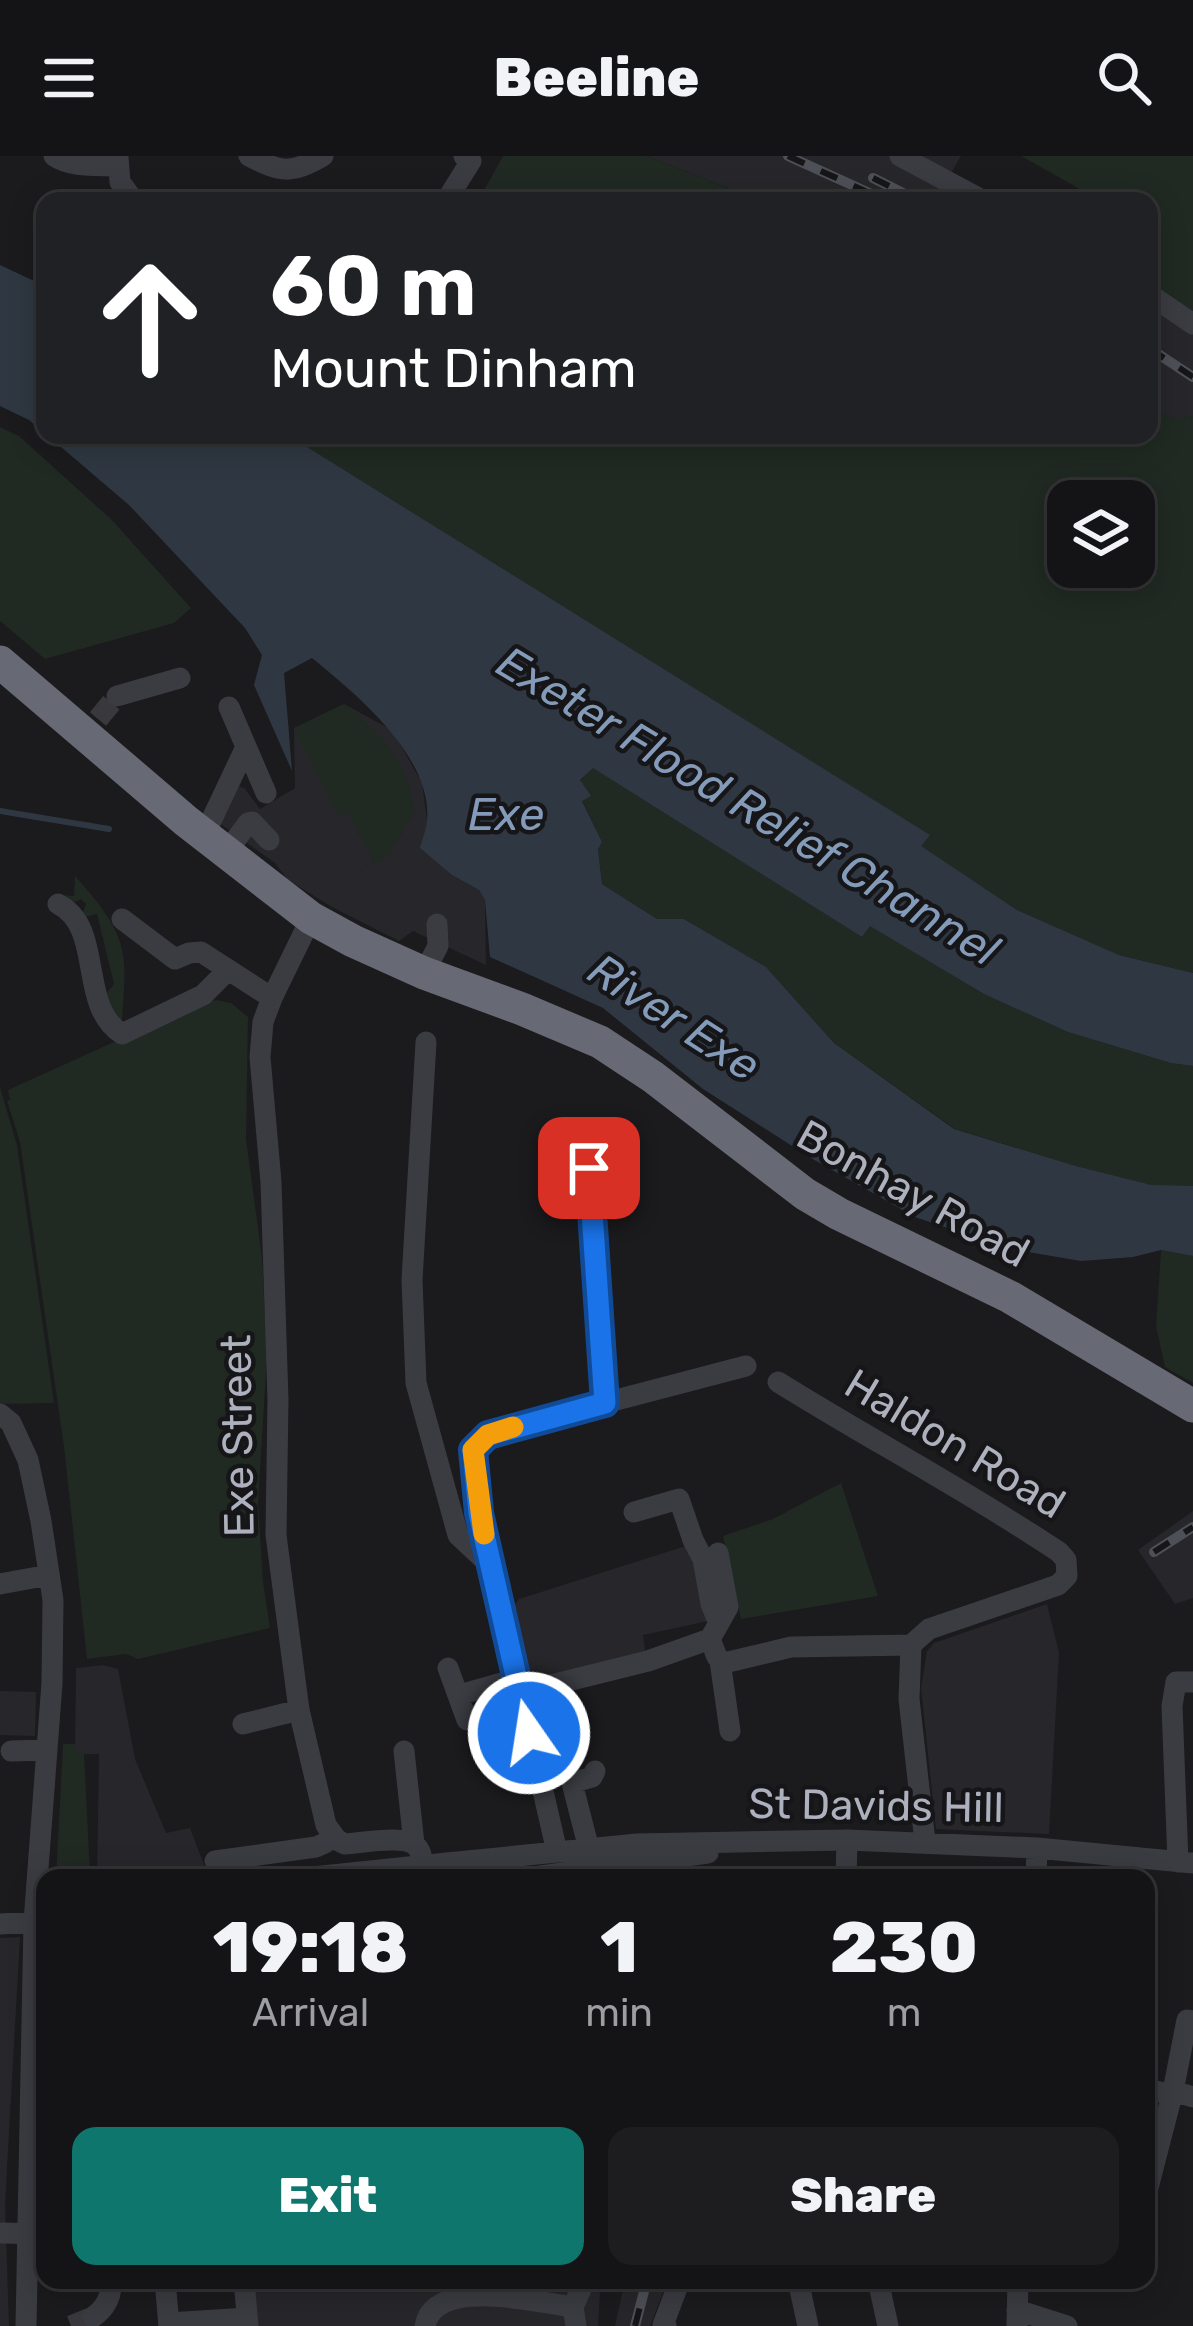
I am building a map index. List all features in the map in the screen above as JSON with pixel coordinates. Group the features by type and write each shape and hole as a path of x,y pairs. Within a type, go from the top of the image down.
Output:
{"highway":[{"name":"Bonhay Road","path":"0,662 90,726 226,853 311,918 424,974 600,1042 805,1194 1010,1297 1193,1406"}],"street":[{"path":"54,156 73,165 118,161 120,182 127,192"},
{"path":"249,156 273,168 292,170 323,156"},
{"path":"452,192 471,161 464,156"},
{"path":"900,156 968,192"},
{"path":"1158,300 1193,324"},
{"path":"117,696 180,678"},
{"path":"229,707 266,794"},
{"path":"211,821 245,749"},
{"path":"226,853 248,823 269,840"},
{"path":"58,904 77,918 103,1016 122,1034 203,995 227,970"},
{"name":"Exe Street","path":"311,918 263,1022 260,1057 271,1183 278,1400 276,1534 299,1710 332,1835"},
{"path":"122,919 175,958 201,952 272,998"},
{"path":"424,974 438,946 437,924"},
{"path":"426,1042 412,1280 416,1384 458,1535 490,1566"},
{"path":"589,1168 605,1403"},
{"path":"557,1852 490,1566 473,1450 498,1431 746,1366"},
{"name":"Haldon Road","path":"778,1382 999,1511 1066,1560 1067,1576 1058,1586 928,1629 911,1645"},
{"path":"0,1414 11,1423 28,1460 53,1600 42,1869"},
{"path":"634,1512 679,1499 703,1559 730,1730"},
{"path":"459,1695 648,1660 714,1630 728,1606 718,1553"},
{"path":"0,1584 50,1575"},
{"path":"720,1660 724,1663 791,1647 911,1645 909,1699 925,1842"},
{"path":"448,1668 467,1720"},
{"path":"1186,1862 1184,1758 1172,1706 1176,1682 1193,1682"},
{"path":"243,1724 299,1710"},
{"path":"404,1751 415,1844"},
{"path":"11,1757 46,1757"},
{"path":"590,1850 572,1783 592,1777 595,1771"},
{"path":"215,1862 316,1847 332,1835 345,1844 403,1839 422,1852 423,1869"},
{"path":"846,1869 847,1840"},
{"name":"St Davids Hill","path":"389,1869 679,1843 847,1840 1037,1848 1186,1862"},
{"path":"593,1869 719,1852 749,1843"},
{"path":"1036,1869 1037,1848"},
{"path":"0,1924 36,1920"},
{"path":"1155,2154 1187,2020 1193,2021"},
{"path":"26,2326 36,2107"},
{"path":"1,2234 36,2234"},
{"path":"93,2317 104,2309 111,2289"},
{"path":"166,2289 169,2324 248,2322 245,2289"},
{"path":"424,2326 427,2314 436,2306 473,2289"},
{"path":"480,2289 575,2316"},
{"path":"664,2326 677,2289"},
{"path":"800,2289 808,2326"},
{"path":"880,2289 888,2326"},
{"path":"1017,2318 1067,2326"}],"shaded area":[{"path":"503,156 647,156 737,192 483,192"},
{"path":"647,156 961,156 944,185 957,192 737,192"},
{"path":"1021,156 1193,156 1193,315 1158,292 1158,192 1085,192"},
{"path":"1158,311 1193,333 1193,416 1175,420 1158,410"},
{"path":"1158,409 1175,419 1193,416 1193,973 1119,955 1017,910 920,846 929,835 303,444 1158,444"},
{"path":"0,427 19,436 112,520 191,608 174,623 45,659 0,621"},
{"path":"344,704 392,730 422,783 427,820 452,875 479,890 485,900 486,965 413,931 399,941 332,907 288,880 275,863 215,820 233,783 245,789 260,809 295,788 294,728"},
{"path":"344,704 390,750 415,810 387,857 359,871 373,861 348,812 338,816 294,728"},
{"path":"592,767 862,937 870,925 984,994 1068,1032 1193,1066 1193,1186 1151,1186 955,1129 834,1043 766,967 684,919 657,919 602,884 598,848 602,842 582,800 590,796 580,781"},
{"path":"75,876 107,915 120,942 122,1021 115,1018 106,994 114,984 97,914 81,918 86,904 81,899 71,904 61,895 74,896"},
{"path":"202,1002 231,1003 248,1017 246,1139 262,1257 267,1357 258,1503 270,1628 138,1659 126,1654 87,1659 64,1447 20,1142 8,1090"},
{"path":"0,1087 17,1145 54,1403 0,1404"},
{"path":"1161,1250 1193,1256 1193,1383 1165,1367 1156,1326"},
{"path":"841,1483 878,1596 741,1619 723,1536 773,1519"},
{"path":"1193,1511 1193,1598 1175,1604 1138,1550"},
{"path":"689,1545 708,1621 643,1635 646,1657 533,1685 514,1606 519,1599"},
{"path":"1047,1604 1059,1653 1049,1834 936,1829 921,1688 927,1651 934,1643"},
{"path":"103,1665 118,1669 135,1759 166,1833 190,1828 206,1869 97,1869 99,1754 75,1754 76,1668"},
{"path":"0,1691 36,1692 35,1736 0,1735"},
{"path":"63,1744 76,1744 76,1754 84,1754 90,1869 56,1869"},
{"path":"20,1937 5,2205 9,2326 0,2326 0,1938"},
{"path":"249,2289 600,2292 598,2326 252,2326"},
{"path":"623,2289 664,2289 650,2326 615,2326"}],"water":[{"path":"0,265 36,282 36,426 0,406"},
{"path":"58,444 302,444 930,835 921,846 1017,910 1119,955 1193,973 1193,1066 1068,1032 984,994 870,926 862,937 593,768 580,780 591,796 582,801 602,842 598,849 602,884 657,919 684,919 766,967 834,1043 954,1129 1151,1185 1193,1186 1193,1256 1161,1250 1081,1261 1010,1249 915,1217 703,1089 603,1008 490,957 485,900 479,890 420,848 427,821 426,797 418,774 388,729 312,658 284,673 292,771 254,685 262,655 245,628 129,505"}],"waterway":[{"path":"0,811 109,829"}],"tunnel":[{"path":"98,719 117,696"},
{"path":"71,2326 93,2317"}],"railway":[{"path":"788,156 867,192"},
{"path":"873,178 901,192"},
{"path":"1158,354 1193,377"},
{"path":"1154,1552 1193,1527"},
{"path":"635,2326 645,2289"}],"slow traffic":[{"path":"484,1534 473,1450 488,1435 513,1427"}],"route":[{"path":"529,1733 479,1513 473,1450 488,1435 605,1403 589,1168"}],"water label":[{"name":"Exeter Flood Relief Channel","path":"748,806"},
{"name":"Exe","path":"506,814"},
{"name":"River Exe","path":"674,1017"}]}
